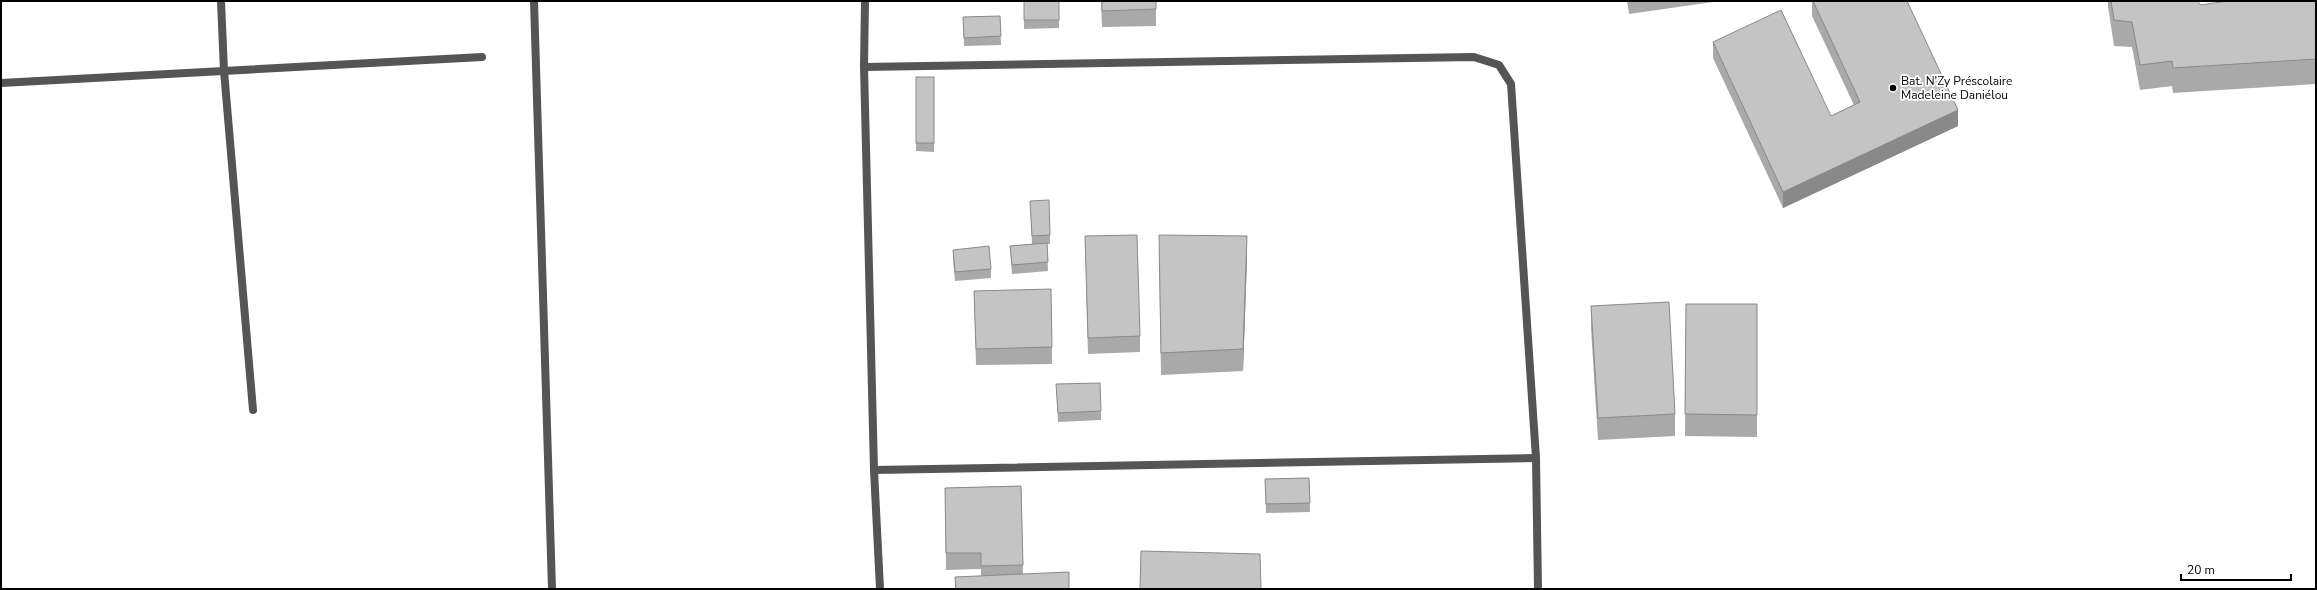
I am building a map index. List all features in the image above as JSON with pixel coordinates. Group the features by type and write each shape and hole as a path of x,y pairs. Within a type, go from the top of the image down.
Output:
{"street":[{"path":"221,1 224,71 253,410"},
{"path":"534,1 552,589"},
{"path":"865,1 864,67 874,470 880,589"},
{"path":"1,83 482,57"},
{"path":"864,67 1474,57 1499,65 1511,84 1536,458 1538,589"},
{"path":"874,470 1536,458"}],"building":[{"path":"1024,1 1059,1 1059,20 1024,20"},
{"path":"1102,1 1156,1 1156,9 1102,11"},
{"name":"Bat. N'Zy Préscolaire Madeleine Daniélou","path":"1813,1 1907,1 1958,110 1783,192 1713,42 1781,10 1831,116 1860,102"},
{"path":"2111,1 2197,1 2201,5 2227,1 2316,1 2316,59 2173,68 2172,61 2140,65 2132,22 2114,20"},
{"path":"1000,16 1001,36 964,38 963,17"},
{"path":"916,77 934,77 934,143 916,143"},
{"path":"1049,200 1050,235 1032,236 1030,201"},
{"path":"1137,235 1140,336 1088,338 1085,236"},
{"path":"1159,235 1247,236 1243,349 1161,353"},
{"path":"1047,243 1048,262 1012,265 1010,246"},
{"path":"989,246 991,269 955,272 953,250"},
{"path":"1051,289 1052,347 976,349 974,291"},
{"path":"1669,302 1675,414 1598,418 1591,306"},
{"path":"1686,304 1757,304 1757,415 1685,414"},
{"path":"1100,383 1101,411 1058,413 1056,384"},
{"path":"1309,478 1310,503 1266,504 1265,479"},
{"path":"1021,486 1023,565 981,566 981,553 946,553 945,488"},
{"path":"1141,551 1260,554 1261,589 1140,589"},
{"path":"1069,572 1069,589 956,589 955,577"}],"place":[{"name":"Bat. N'Zy Préscolaire Madeleine Daniélou","path":"1893,88"}]}
